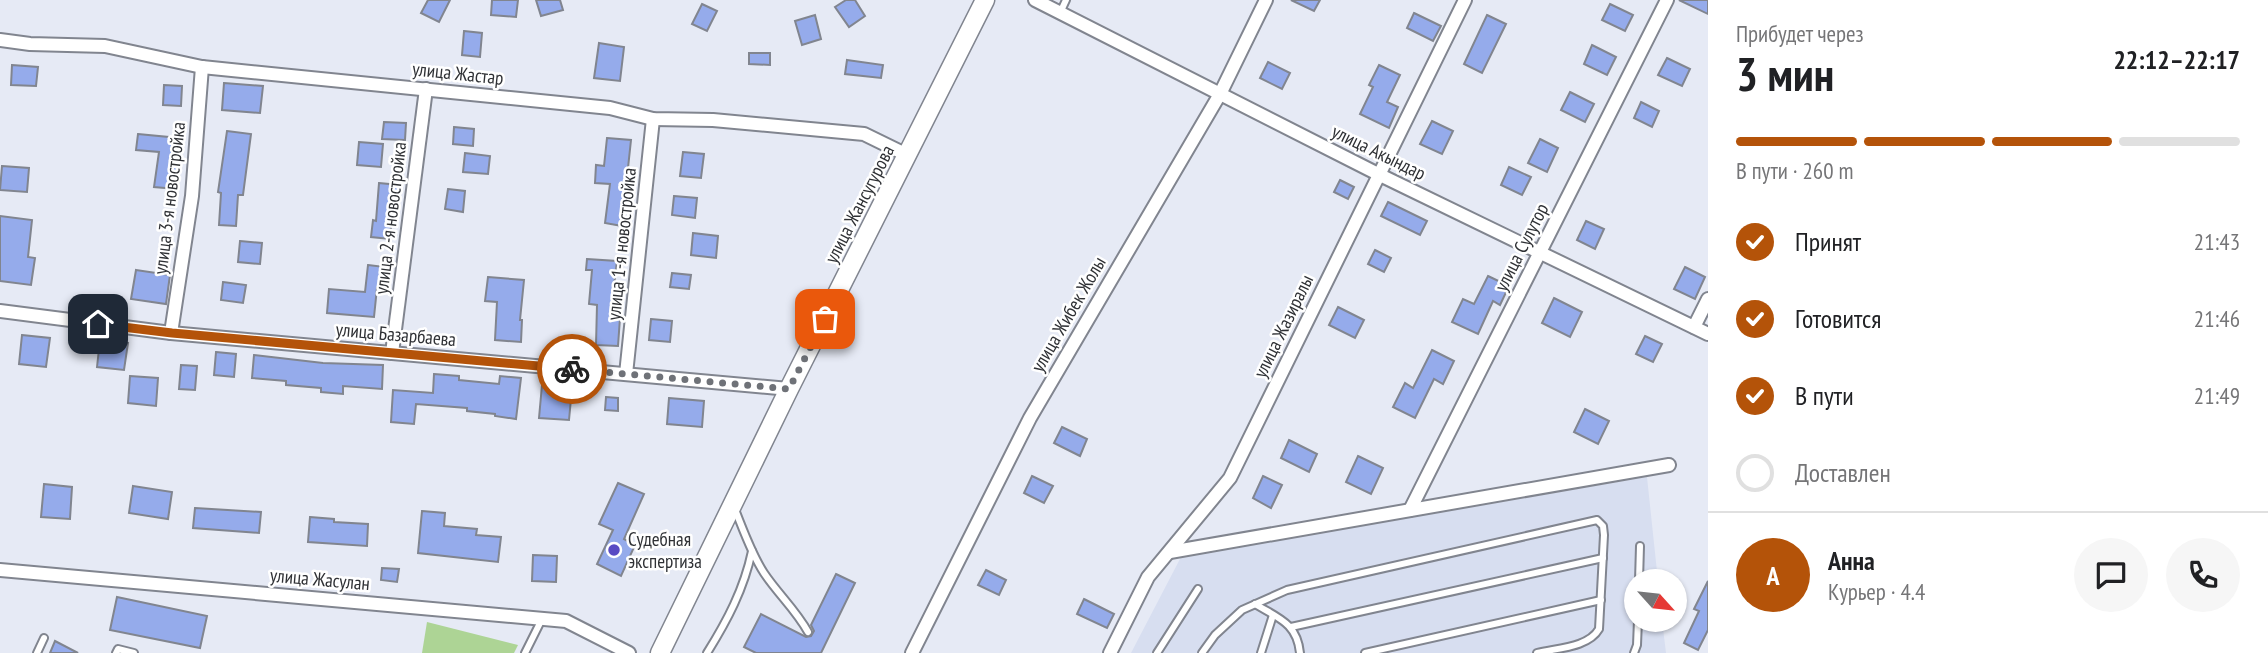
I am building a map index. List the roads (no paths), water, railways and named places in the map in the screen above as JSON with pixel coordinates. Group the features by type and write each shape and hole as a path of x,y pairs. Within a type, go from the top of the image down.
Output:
{"main road":[{"name":"улица Жансугурова","path":"660,653 789,389 985,0"}],"street":[{"name":"улица Акындар","path":"1035,0 1380,175 1708,334"},
{"name":"улица Жибек Жолы","path":"912,653 1030,418 1220,93 1266,0"},
{"name":"улица Жазиралы","path":"1110,653 1148,577 1230,478 1465,0"},
{"name":"улица Сулутор","path":"1410,510 1667,0"},
{"name":"улица Жастар","path":"0,40 30,44 105,46 202,67 610,108 653,119 713,120 864,134 907,155"},
{"name":"улица 3-я новостройка","path":"172,333 192,196 202,67"},
{"name":"улица 2-я новостройка","path":"392,353 426,89"},
{"name":"улица 1-я новостройка","path":"626,374 653,119"},
{"path":"1695,327 1708,299"},
{"name":"улица Базарбаева","path":"0,311 172,333 789,389"},
{"path":"1170,552 1669,465"},
{"name":"улица Жасулан","path":"0,570 566,621 629,653"}],"lane":[{"path":"1060,13 1066,0"},
{"path":"733,505 764,573 799,615 808,632"},
{"path":"1202,653 1215,635 1242,610 1287,590 1597,520 1603,526 1599,629 1594,637 1585,642 1537,653"},
{"path":"1639,569 1640,545"},
{"path":"707,653 735,604 752,551"},
{"path":"1291,627 1603,558"},
{"path":"1157,653 1198,589"},
{"path":"1365,653 1601,600"},
{"path":"1255,604 1291,627 1299,640 1300,653"},
{"path":"1261,653 1273,615"},
{"path":"525,653 542,619"},
{"path":"1634,653 1638,632"},
{"path":"37,653 44,638"},
{"path":"116,653 118,649 134,653"}],"place":[{"name":"Судебная экспертиза","path":"614,550"}]}
